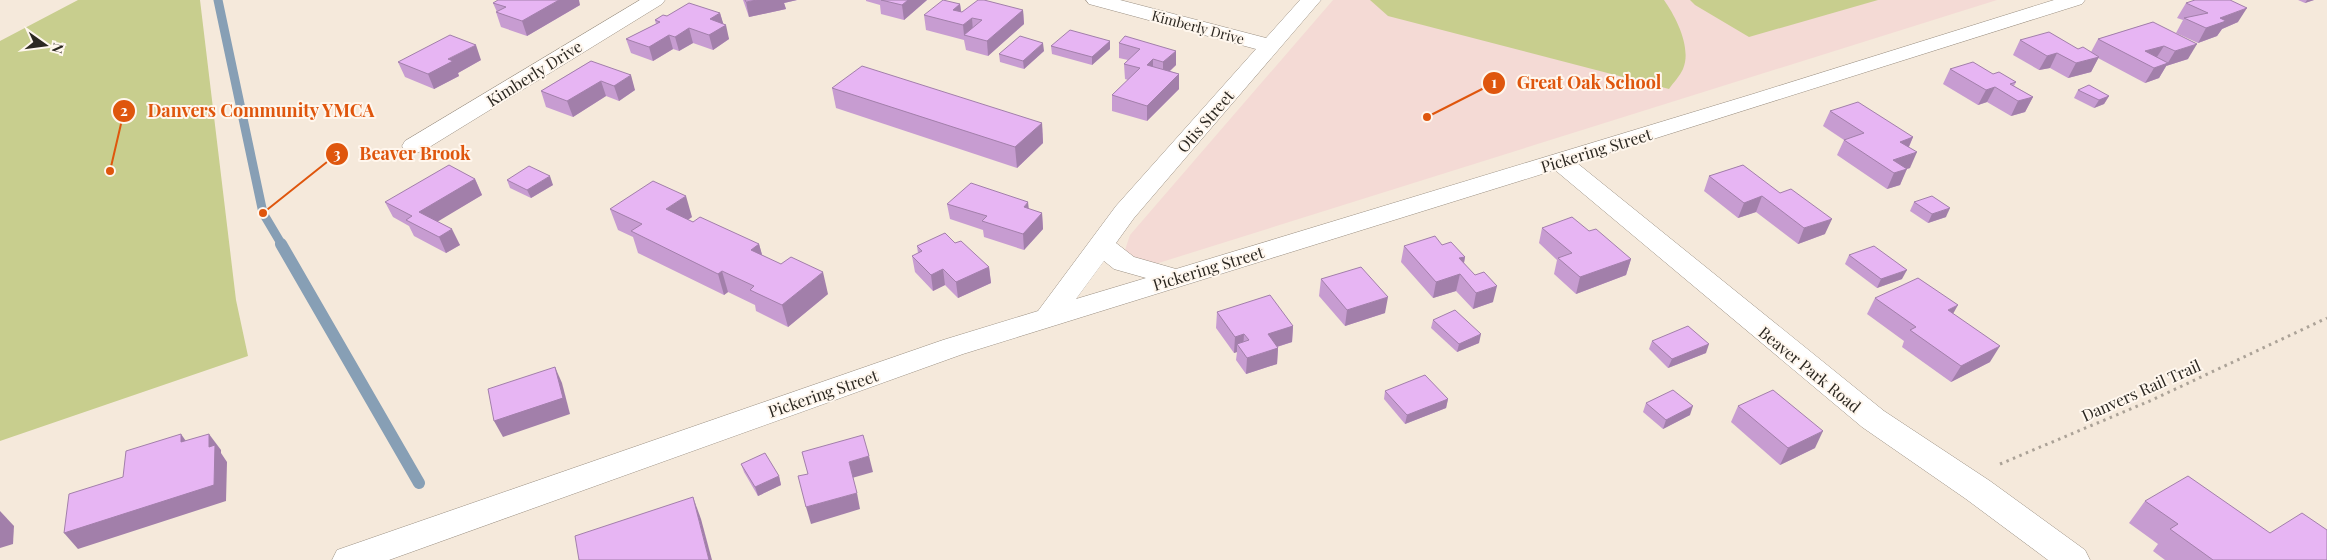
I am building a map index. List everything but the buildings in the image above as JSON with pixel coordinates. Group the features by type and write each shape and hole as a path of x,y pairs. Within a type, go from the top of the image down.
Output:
{"street":[{"name":"Kimberly Drive","path":"414,146 655,0"},
{"name":"Kimberly Drive","path":"1096,0 1271,46"},
{"name":"Otis Street","path":"1048,318 1125,212 1311,0"},
{"name":"Pickering Street","path":"350,560 930,355 2075,0"},
{"name":"Beaver Park Road","path":"1559,161 1873,419 1978,490 2073,560"},
{"path":"1101,245 1124,263 1176,278"}],"path":[{"name":"Danvers Rail Trail","path":"1963,480 2152,400 2327,318"}],"shaded area":[{"path":"1333,0 1997,0 1149,266 1134,261 1125,250 1130,235"}],"green space":[{"path":"78,0 200,0 236,300 248,356 0,441 0,41"},
{"path":"1370,0 1664,0 1678,24 1686,52 1685,61 1682,72 1669,89 1388,16"},
{"path":"1690,0 1878,0 1749,37 1695,5"}],"waterway":[{"path":"218,0 263,213 282,245"},
{"path":"281,244 419,483"}],"place":[{"name":"Great Oak School","path":"1427,117"},
{"name":"Danvers Community YMCA","path":"110,171"},
{"name":"Beaver Brook","path":"263,213"}]}
